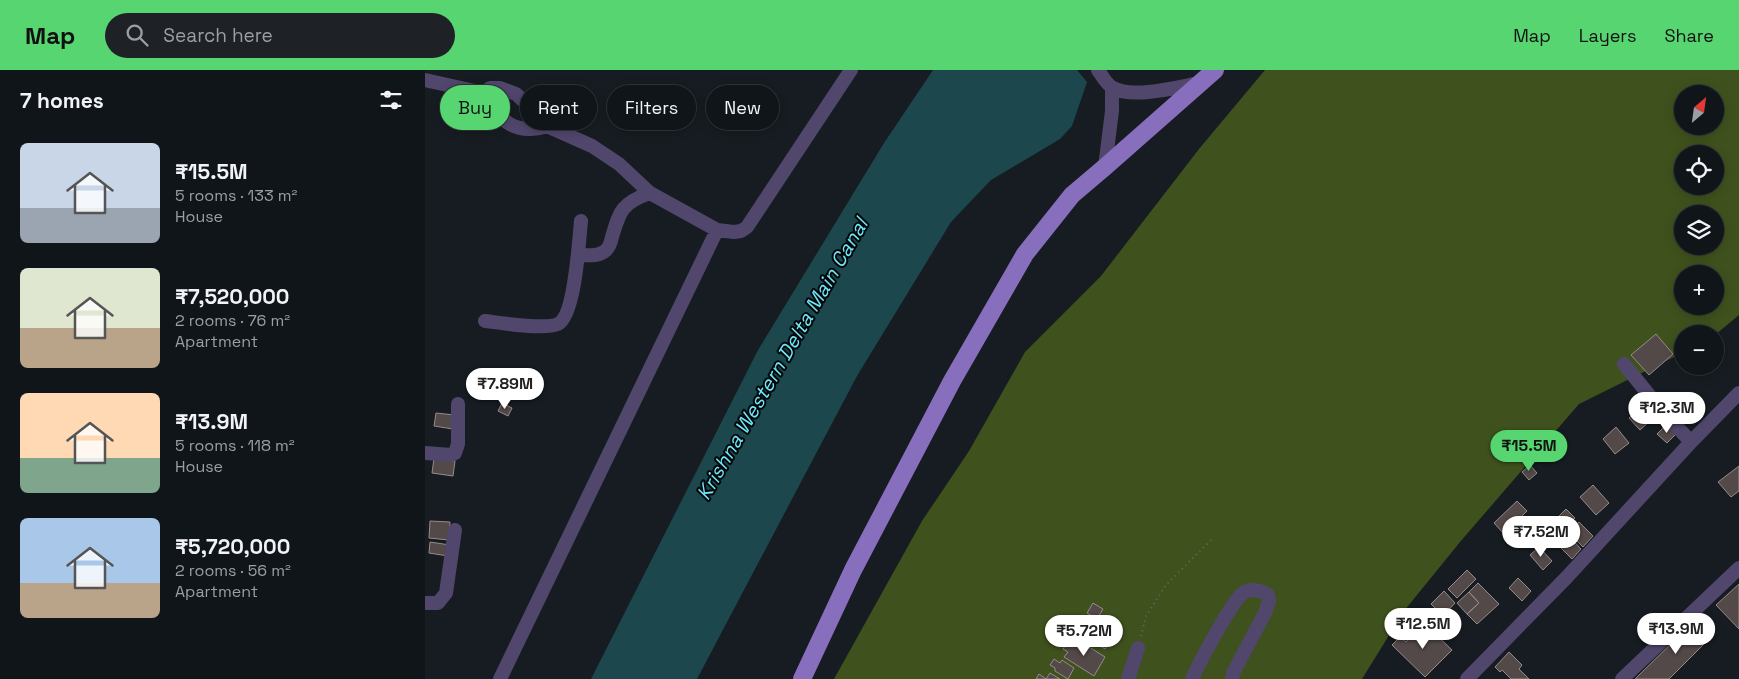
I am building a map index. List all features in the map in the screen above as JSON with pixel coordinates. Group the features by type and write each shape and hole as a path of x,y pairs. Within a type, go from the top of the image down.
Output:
{"main road":[{"path":"801,679 853,570 952,381 1025,254 1072,194 1215,70"}],"street":[{"path":"556,130 592,146 619,164 650,193 717,230 741,231 756,216 851,70"},
{"path":"425,80 448,85"},
{"path":"1105,80 1126,92 1141,92 1200,83"},
{"path":"1105,80 1113,111 1105,167"},
{"path":"578,255 598,255 605,251 610,244 617,219 628,203 650,193"},
{"path":"485,321 541,326 558,325 565,318 570,304 581,221"},
{"path":"500,679 717,230"},
{"path":"1624,364 1657,405 1691,442"},
{"path":"1475,676 1691,442 1739,393"},
{"path":"425,453 451,455 455,453 458,444 458,404"},
{"path":"425,603 438,603 446,593 455,530"},
{"path":"1623,679 1739,568"},
{"path":"1192,679 1233,605 1242,594 1250,590 1261,591 1267,595 1269,602 1233,673 1232,679"},
{"path":"1128,679 1138,648"}],"path":[{"path":"1138,648 1146,616 1166,586 1211,540"}],"green space":[{"path":"1265,70 1739,70 1739,315 1724,328 1724,325 1674,325 1674,357 1579,404 1460,542 1404,611 1362,679 834,679 922,521 969,451 1025,352 1101,276 1199,149"}],"water":[{"name":"Krishna Western Delta Main Canal","path":"933,70 1077,70 1087,82 1072,126 1060,139 991,180 951,222 857,376 697,679 591,679 758,350 884,143"}],"building":[{"path":"1656,334 1673,354 1649,375 1631,355"},
{"path":"502,403 512,408 508,416 498,411"},
{"path":"1640,408 1651,420 1640,430 1629,418"},
{"path":"436,413 455,415 453,429 434,426"},
{"path":"1666,425 1676,434 1667,443 1657,434"},
{"path":"1616,427 1629,443 1615,454 1603,439"},
{"path":"434,458 455,461 453,476 432,473"},
{"path":"1530,465 1537,473 1529,480 1522,472"},
{"path":"1739,466 1739,491 1731,497 1718,482"},
{"path":"1593,485 1609,503 1596,515 1580,497"},
{"path":"1517,501 1527,511 1504,534 1494,523"},
{"path":"1566,509 1575,518 1567,526 1558,517"},
{"path":"1535,516 1546,528 1537,537 1525,525"},
{"path":"1557,518 1560,522 1553,528 1550,525"},
{"path":"430,521 450,522 449,540 429,538"},
{"path":"1579,522 1593,536 1583,547 1569,533"},
{"path":"1525,529 1535,539 1526,548 1515,538"},
{"path":"1568,535 1581,549 1572,559 1558,545"},
{"path":"430,542 450,545 448,556 429,553"},
{"path":"1539,547 1552,561 1543,570 1530,555"},
{"path":"1467,570 1476,579 1457,598 1448,589"},
{"path":"1518,578 1531,591 1522,601 1509,588"},
{"path":"1478,583 1499,604 1477,624 1467,614 1479,603 1469,592"},
{"path":"1739,584 1739,629 1716,605"},
{"path":"1444,591 1455,603 1443,616 1431,604"},
{"path":"1469,592 1479,603 1467,614 1457,603"},
{"path":"1093,603 1103,609 1097,619 1087,613"},
{"path":"1693,622 1709,639 1669,679 1635,679"},
{"path":"1424,623 1452,650 1425,677 1392,645 1401,636 1406,642"},
{"path":"1103,629 1113,635 1105,649 1084,636 1087,630 1092,633 1094,631 1100,635"},
{"path":"1078,640 1105,657 1094,676 1064,657 1068,652 1063,649 1067,643 1073,647"},
{"path":"1509,652 1522,665 1519,669 1529,679 1511,679 1502,670 1500,672 1495,667"},
{"path":"1054,659 1060,663 1062,660 1074,668 1068,679 1055,671 1055,668 1050,665"},
{"path":"1050,673 1060,679 1046,679"},
{"path":"1039,674 1046,679 1036,679"}]}
